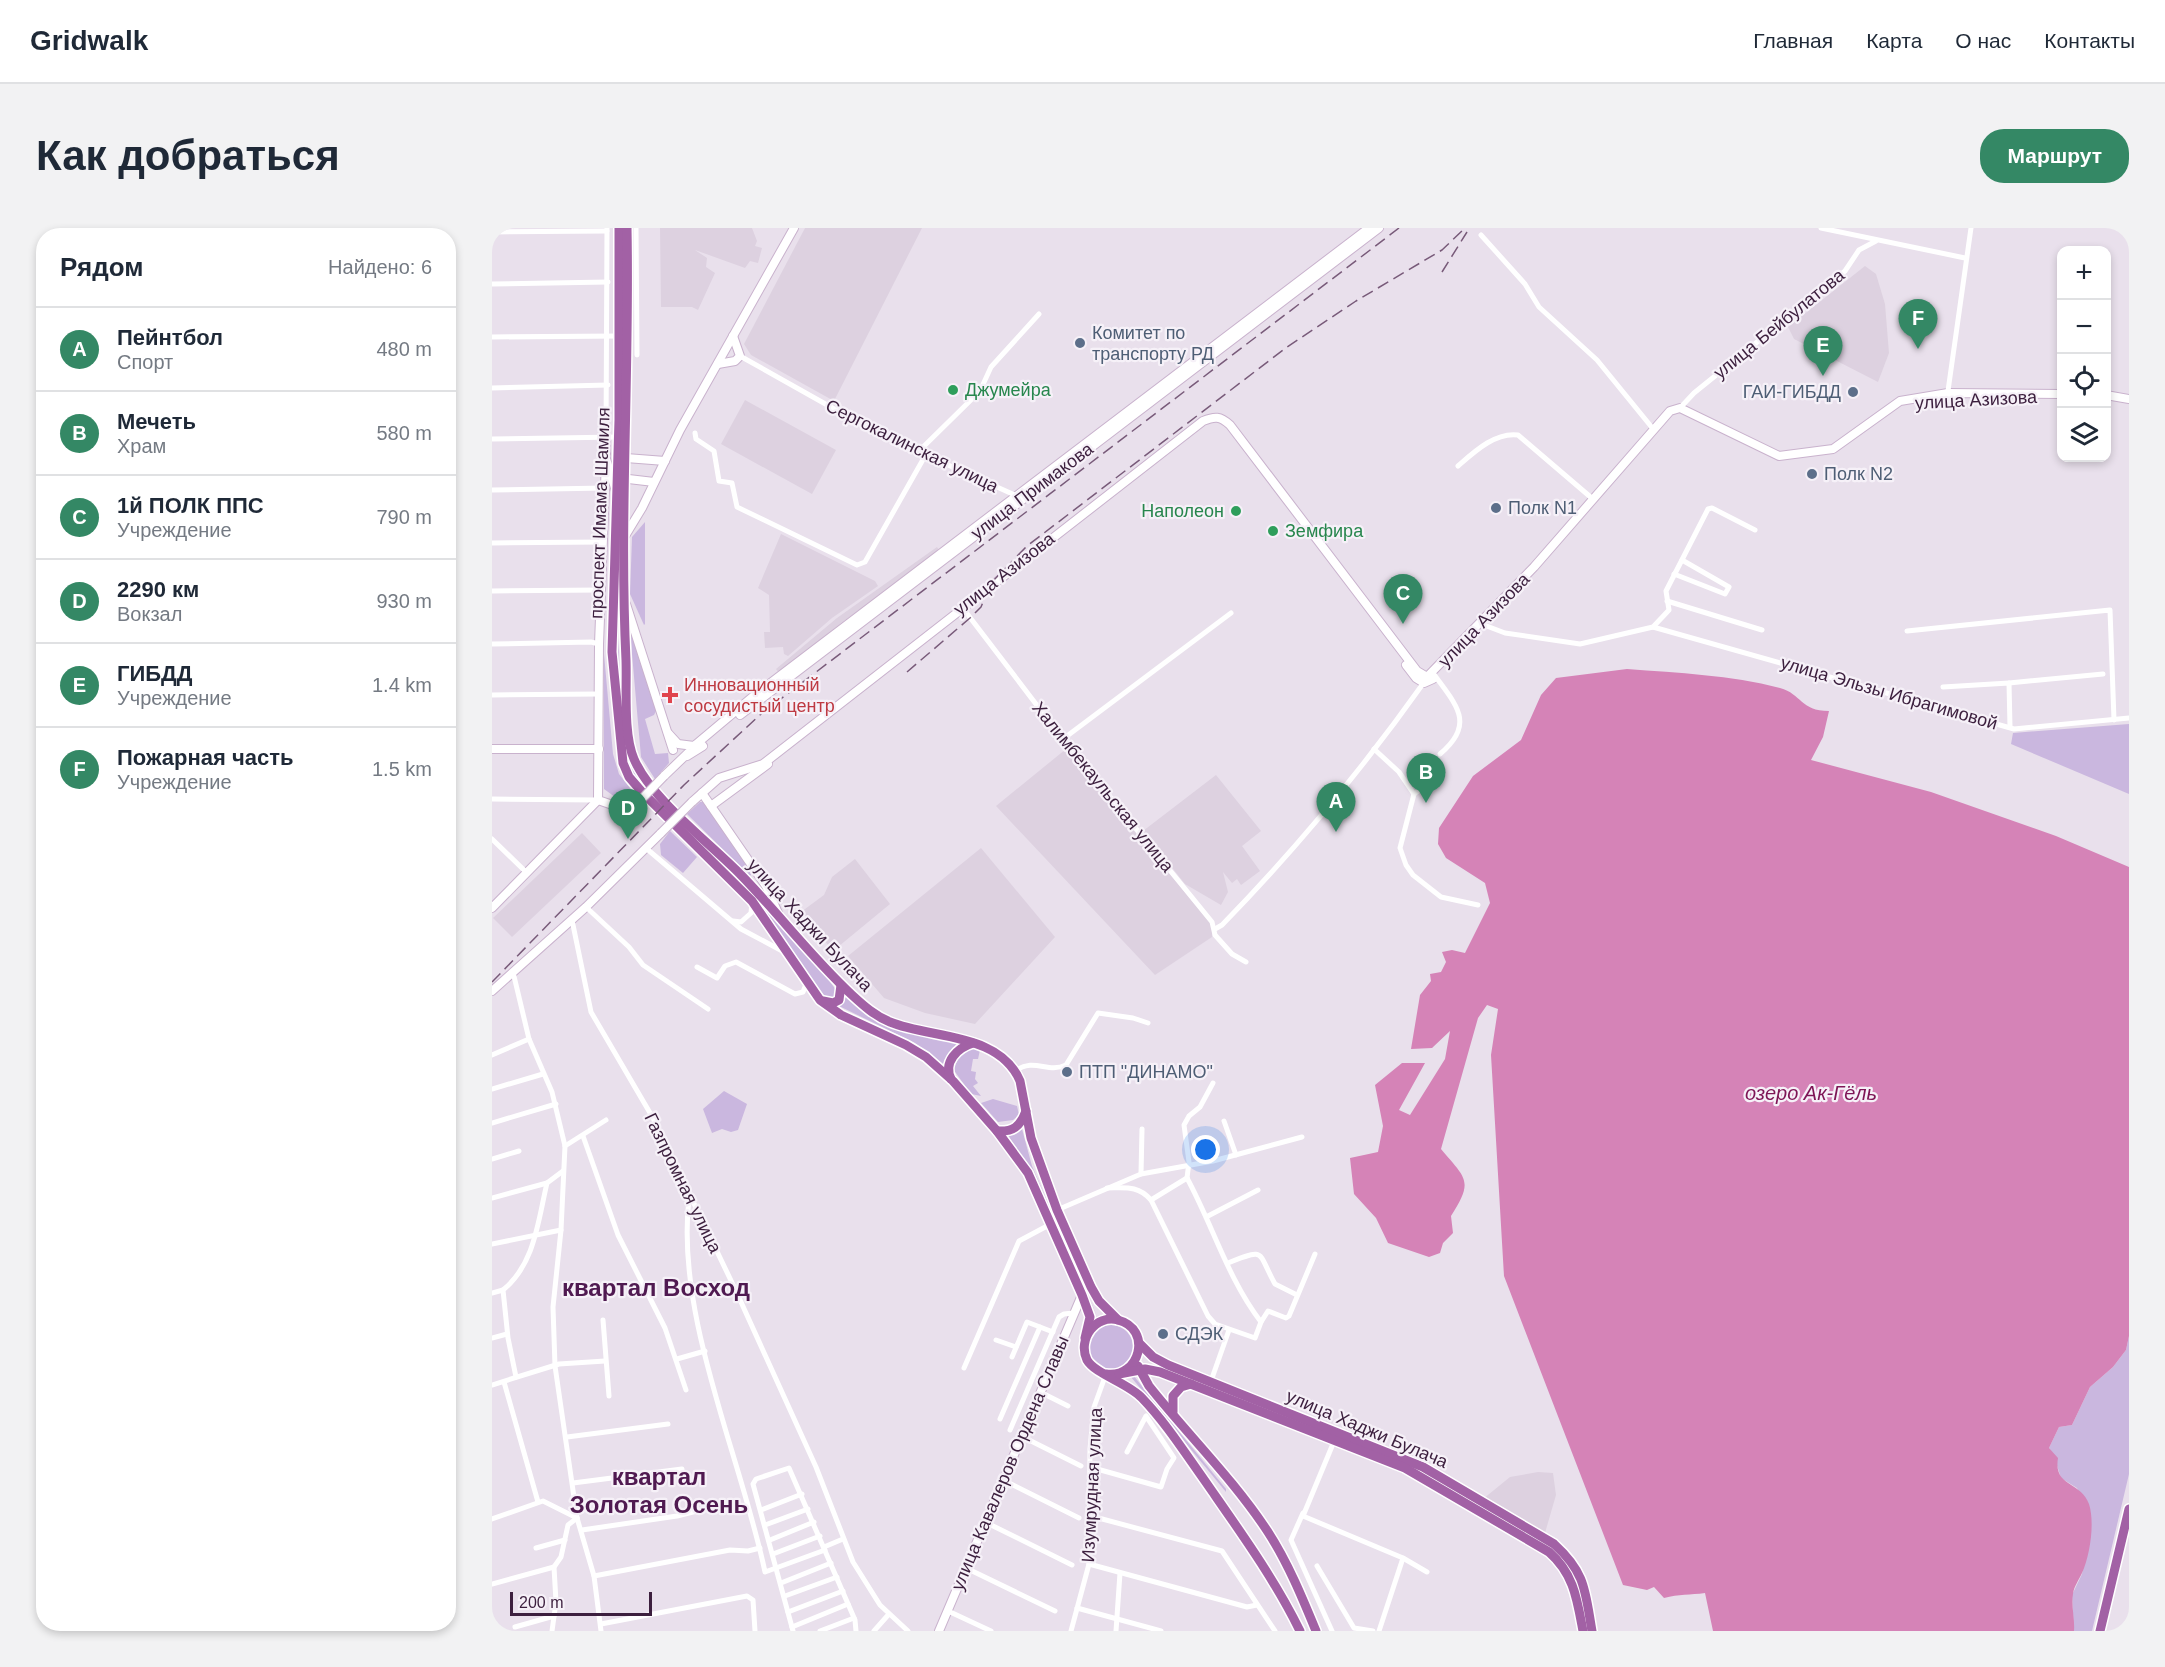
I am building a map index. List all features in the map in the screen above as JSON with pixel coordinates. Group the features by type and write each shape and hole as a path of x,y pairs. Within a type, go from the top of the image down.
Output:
{"main road":[{"name":"проспект Имама Шамиля","path":"619,228 618,437 625,536 612,652 623,763 629,777 646,788"},
{"name":"проспект Имама Шамиля","path":"627,228 626,458 616,492 615,515 618,599 668,733 684,758"},
{"path":"625,536 716,365 794,228"},
{"name":"улица Примакова","path":"684,758 1369,228"},
{"name":"улица Примакова","path":"678,749 694,747 756,694 1379,228"},
{"path":"716,365 737,360 740,352 733,336"},
{"path":"730,361 725,357 726,349 732,345 740,352"},
{"name":"улица Азизова","path":"1430,677 1594,500 1670,411 1680,408 1779,456 1833,449 1894,403 1947,395 2057,395"},
{"name":"улица Азизова","path":"1430,677 1485,625 1675,414 1679,412 1778,458 1831,453 1892,408 1947,395"},
{"path":"2111,398 2129,401"},
{"name":"улица Азизова","path":"711,806 1203,421 1213,417 1225,420 1411,663 1420,674 1430,677"},
{"path":"606,439 606,459 616,492"},
{"path":"626,458 665,461"},
{"name":"проспект Имама Шамиля","path":"598,800 599,644 606,459"},
{"path":"620,478 654,482"},
{"path":"604,538 615,515"},
{"path":"601,590 618,599"},
{"name":"проспект Имама Шамиля","path":"628,622 630,741 633,758 646,788"},
{"path":"599,644 612,652"},
{"path":"492,749 599,748"},
{"path":"492,908 598,800 627,810 634,807 684,758 678,749"},
{"path":"667,773 678,749"},
{"name":"улица Азизова","path":"492,992 586,908 719,778 764,766"},
{"name":"улица Хаджи Булача","path":"646,788 759,894 841,985 869,1011 891,1023 973,1043 991,1051 1015,1071"},
{"path":"702,793 759,894"},
{"name":"улица Хаджи Булача","path":"759,894 790,955 820,1000 841,1015 906,1045 926,1057 953,1081 1021,1161 1090,1317 1085,1338"},
{"path":"820,1000 829,1003 839,1000 841,985"},
{"path":"953,1081 949,1070 951,1061 959,1050 973,1043"},
{"path":"1015,1071 1037,1161 1091,1287 1099,1300 1118,1320 1133,1329 1139,1343 1138,1365 1149,1386 1267,1532 1302,1594 1316,1631"},
{"path":"997,1131 1010,1131 1018,1126 1026,1111"},
{"name":"улица Кавалеров Ордена Славы","path":"939,1631 987,1523 1020,1436 1082,1295"},
{"path":"1118,1320 1098,1323 1085,1338 1084,1349 1088,1361 1094,1368 1121,1381 1143,1399 1179,1444 1262,1562 1300,1631"},
{"name":"улица Хаджи Булача","path":"1139,1343 1161,1361 1209,1385 1336,1435 1427,1479 1549,1552 1571,1577 1592,1631"},
{"path":"1106,1374 1119,1374 1138,1365"},
{"name":"улица Хаджи Булача","path":"1138,1365 1191,1384 1209,1385"},
{"path":"1175,1417 1171,1405 1173,1396 1181,1387 1191,1384"},
{"path":"2100,1631 2129,1509"},
{"path":"2106,1631 2129,1532"},
{"name":"улица Хаджи Булача","path":"1583,1607 1583,1631"}],"street":[{"path":"636,228 637,355"},
{"path":"1821,228 1965,258"},
{"path":"1947,395 1971,228"},
{"path":"492,232 607,230 606,439"},
{"path":"1481,234 1525,284 1539,307 1597,360 1654,430"},
{"name":"улица Бейбулатова","path":"1680,408 1694,393 1851,265 1861,248 1876,241"},
{"path":"492,284 608,282"},
{"path":"916,453 980,391 991,367 1039,314"},
{"path":"492,337 620,336"},
{"name":"Сергокалинская улица","path":"740,352 916,453 1019,498"},
{"path":"492,388 608,385"},
{"path":"695,433 696,439 714,451 718,481 732,483 737,507 857,565 865,562 925,456"},
{"path":"1458,466 1490,442 1506,436 1518,435 1529,442 1594,500"},
{"path":"492,439 606,439 618,437"},
{"path":"492,490 605,488"},
{"path":"1485,625 1505,633 1580,644 1653,627 1669,610 1666,591 1710,508 1755,530"},
{"path":"492,543 604,538"},
{"path":"1674,574 1725,594 1729,587 1682,560"},
{"path":"492,591 601,590"},
{"path":"1668,601 1762,630"},
{"name":"Халимбекаульская улица","path":"963,609 1063,739 1215,929 1215,935 1232,954 1246,962"},
{"path":"1907,631 2110,610 2114,720"},
{"path":"1063,739 1231,614"},
{"name":"улица Эльзы Ибрагимовой","path":"1653,627 2010,727 2129,718"},
{"path":"492,644 591,642 599,644"},
{"path":"1943,687 2103,675"},
{"path":"1215,929 1222,925 1274,872 1430,677 1459,710 1460,733 1440,754"},
{"path":"2009,683 2010,727"},
{"path":"492,695 599,694"},
{"path":"1374,749 1399,772 1414,794"},
{"path":"1443,774 1414,794 1400,848 1406,865 1413,875 1441,897 1478,905"},
{"path":"492,799 598,800"},
{"path":"492,839 526,872"},
{"path":"647,849 723,916 741,929 790,955"},
{"path":"723,916 741,922 751,913 759,894"},
{"path":"586,908 629,947 643,965 708,1009"},
{"name":"Газпромная улица","path":"572,920 591,1012 653,1118 781,1387 816,1467 853,1562 868,1588 889,1614 908,1631"},
{"path":"697,967 717,978 730,963 741,963 798,995 806,987 807,980"},
{"path":"513,971 529,1039 555,1104 565,1146 561,1230 553,1307 555,1366 577,1518 594,1576 601,1631"},
{"path":"1015,1071 1028,1064 1054,1069 1066,1065 1098,1013 1133,1018 1148,1023"},
{"path":"492,1055 529,1039"},
{"path":"492,1089 543,1074"},
{"path":"1213,1083 1200,1107 1185,1120 1184,1141 1189,1167 1187,1179 1208,1216 1236,1286 1261,1322"},
{"path":"492,1123 555,1104"},
{"path":"565,1146 606,1120"},
{"path":"1224,1121 1236,1155"},
{"path":"1141,1173 1142,1129"},
{"path":"583,1136 618,1235 655,1307 677,1359 686,1390"},
{"path":"1057,1210 1141,1173 1189,1167 1302,1137"},
{"path":"492,1159 519,1151"},
{"path":"492,1198 547,1183 563,1171"},
{"path":"1151,1200 1187,1179"},
{"path":"492,1293 503,1290 521,1273 536,1235 547,1183"},
{"path":"1107,1188 1134,1188 1143,1191 1151,1200 1200,1304 1215,1324 1253,1338 1268,1311 1288,1317 1315,1254"},
{"path":"1208,1216 1258,1190"},
{"path":"689,1197 685,1233 705,1351 765,1572 843,1539"},
{"path":"963,1368 1019,1241 1049,1225"},
{"path":"492,1244 561,1230"},
{"path":"1228,1263 1252,1253 1258,1253 1264,1258 1275,1284 1297,1295"},
{"path":"503,1290 507,1334 516,1377"},
{"path":"1010,1430 1061,1315 1073,1314"},
{"path":"603,1320 609,1396"},
{"path":"1012,1357 1027,1322 1053,1332"},
{"path":"1000,1419 1041,1327"},
{"path":"1209,1385 1229,1330"},
{"path":"492,1338 507,1334"},
{"path":"996,1340 1016,1347"},
{"path":"677,1359 705,1351"},
{"path":"492,1385 555,1366 605,1361"},
{"name":"Изумрудная улица","path":"1071,1631 1089,1564 1090,1467 1094,1407 1106,1374"},
{"path":"504,1382 538,1502"},
{"path":"1028,1389 1068,1406"},
{"path":"1090,1467 1161,1487 1167,1469 1174,1458 1146,1416 1128,1452"},
{"path":"567,1437 668,1424"},
{"path":"1332,1631 1291,1540 1304,1515 1336,1435"},
{"path":"1020,1436 1081,1466"},
{"path":"848,1604 792,1629 782,1583 776,1569 753,1484 756,1479 789,1468 843,1591 854,1618 856,1631"},
{"path":"573,1483 682,1469"},
{"path":"1004,1480 1078,1518"},
{"path":"761,1510 802,1494"},
{"path":"492,1519 538,1502 549,1502 577,1518"},
{"path":"582,1530 677,1516 721,1504"},
{"path":"765,1525 808,1509"},
{"path":"1304,1515 1403,1558 1427,1572"},
{"path":"1090,1516 1222,1551 1275,1631"},
{"path":"552,1631 554,1567 561,1557 568,1525 577,1518"},
{"path":"770,1540 814,1522"},
{"path":"987,1523 1072,1565"},
{"path":"773,1554 820,1536"},
{"path":"536,1548 565,1540"},
{"path":"594,1576 730,1550 748,1551 760,1548"},
{"path":"1379,1631 1403,1558"},
{"path":"782,1583 831,1563"},
{"path":"1089,1564 1247,1607 1257,1605"},
{"path":"1317,1566 1354,1628 1373,1631"},
{"path":"492,1584 554,1567"},
{"path":"966,1568 1055,1611"},
{"path":"1116,1631 1120,1573"},
{"path":"785,1596 837,1577"},
{"path":"789,1612 843,1591"},
{"path":"601,1624 751,1596 755,1631"},
{"path":"1077,1608 1161,1631"},
{"path":"948,1611 991,1631"},
{"path":"874,1631 889,1614"},
{"path":"515,1627 554,1616"},
{"path":"820,1631 854,1618"}],"shaded area":[{"path":"660,228 752,228 757,241 755,246 762,248 758,263 750,261 745,268 695,250 707,258 706,267 715,273 698,310 692,307 661,307"},
{"path":"805,228 922,228 834,401 751,355 744,344"},
{"path":"1865,266 1876,274 1885,304 1889,353 1878,382 1794,339 1788,327"},
{"path":"745,400 836,450 812,494 721,444"},
{"path":"645,522 644,625 630,594 632,537"},
{"path":"781,534 875,581 878,586 832,618 788,656 784,654 783,647 765,648 764,632 770,632 769,595 758,588"},
{"path":"937,547 940,552 841,623 780,674 776,669 837,618"},
{"path":"630,631 656,711 654,715 645,719 655,754 668,753 669,763 655,779 641,757"},
{"path":"618,638 619,656 620,682 617,654"},
{"path":"604,654 613,754 619,774 637,797 626,805 604,789"},
{"path":"620,682 625,736 622,714"},
{"path":"2129,724 2129,794 2011,744 2013,733"},
{"path":"625,736 634,769 643,784 738,877 828,979 836,990 835,998 827,999 755,901 634,775 627,761"},
{"path":"1066,749 1212,925 1212,937 1155,975 996,806"},
{"path":"1216,775 1261,831 1242,846 1260,871 1241,885 1237,879 1232,883 1223,872 1228,892 1221,905 1185,884 1143,831"},
{"path":"703,802 752,873 750,876 687,814"},
{"path":"670,831 697,857 683,873 661,855 660,844"},
{"path":"582,833 601,853 512,937 493,918"},
{"path":"981,848 1055,937 975,1024 925,1013 884,998 848,956"},
{"path":"855,859 890,904 833,951 801,912 824,895 832,877"},
{"path":"846,997 872,1017 884,1023 957,1043 943,1064 915,1043 839,1006"},
{"path":"972,1047 980,1050 978,1059 973,1059 971,1071 976,1072 975,1079 978,1083 973,1086 981,1096 971,1094 953,1069 961,1054"},
{"path":"724,1091 747,1104 738,1130 731,1132 722,1129 712,1133 703,1109"},
{"path":"993,1099 1017,1106 1019,1115 1013,1120 998,1122 981,1103"},
{"path":"1022,1129 1032,1166 1097,1316 1028,1168 1008,1135"},
{"path":"1111,1325 1120,1326 1127,1331 1132,1338 1132,1356 1127,1363 1120,1368 1111,1369 1102,1368 1095,1363 1090,1356 1089,1347 1090,1338 1095,1331 1102,1326"},
{"path":"2129,1336 2129,1474 2092,1631 2074,1631 2072,1595 2082,1574 2091,1519 2077,1488 2061,1478 2049,1448 2059,1427 2072,1425 2090,1387 2113,1367 2126,1350"},
{"path":"1133,1375 1226,1489 1226,1492 1131,1377"},
{"path":"1538,1472 1553,1473 1556,1495 1545,1533 1483,1499 1510,1477"}],"water":[{"name":"озеро Ак-Гёль","path":"1627,669 1723,677 1780,688 1793,694 1812,708 1829,711 1823,737 1811,760 1931,792 2056,836 2129,867 2129,1336 2126,1350 2113,1367 2090,1387 2072,1425 2059,1427 2049,1448 2058,1458 2060,1474 2085,1497 2091,1512 2092,1529 2089,1548 2085,1566 2073,1594 2074,1631 1713,1631 1705,1593 1664,1598 1654,1587 1647,1590 1623,1585 1504,1276 1491,1055 1498,1009 1487,1005 1478,1018 1441,1149 1461,1174 1465,1187 1451,1216 1453,1233 1443,1243 1440,1253 1429,1257 1388,1243 1376,1218 1354,1194 1350,1158 1378,1152 1383,1126 1375,1085 1402,1063 1425,1063 1399,1110 1410,1115 1445,1059 1450,1031 1432,1048 1411,1049 1420,995 1431,981 1430,974 1441,972 1446,962 1442,952 1452,950 1465,953 1490,903 1485,883 1446,858 1438,844 1439,828 1473,776 1521,740 1541,695 1556,678"}],"railway":[{"path":"492,982 684,785 761,714 1399,228"},
{"path":"907,672 981,607 991,583 1027,546 1287,347 1356,301 1442,250 1465,228"},
{"path":"1442,272 1467,232"}],"place":[{"name":"Комитет по транспорту РД","path":"1080,343"},
{"name":"Пожарная часть","path":"1918,349"},
{"name":"ГИБДД","path":"1823,376"},
{"name":"Джумейра","path":"953,390"},
{"name":"ГАИ-ГИБДД","path":"1853,392"},
{"name":"Полк N2","path":"1812,474"},
{"name":"Полк N1","path":"1496,508"},
{"name":"Наполеон","path":"1236,511"},
{"name":"Земфира","path":"1273,531"},
{"name":"1й ПОЛК ППС","path":"1403,624"},
{"name":"Инновационный сосудистый центр","path":"670,695"},
{"name":"Мечеть","path":"1426,803"},
{"name":"Пейнтбол","path":"1336,832"},
{"name":"2290 км","path":"628,839"},
{"name":"ПТП \"ДИНАМО\"","path":"1067,1072"},
{"name":"СДЭК","path":"1163,1334"}],"district":[{"name":"квартал Восход","path":"656,1288"},
{"name":"квартал Золотая Осень","path":"659,1491"}]}
